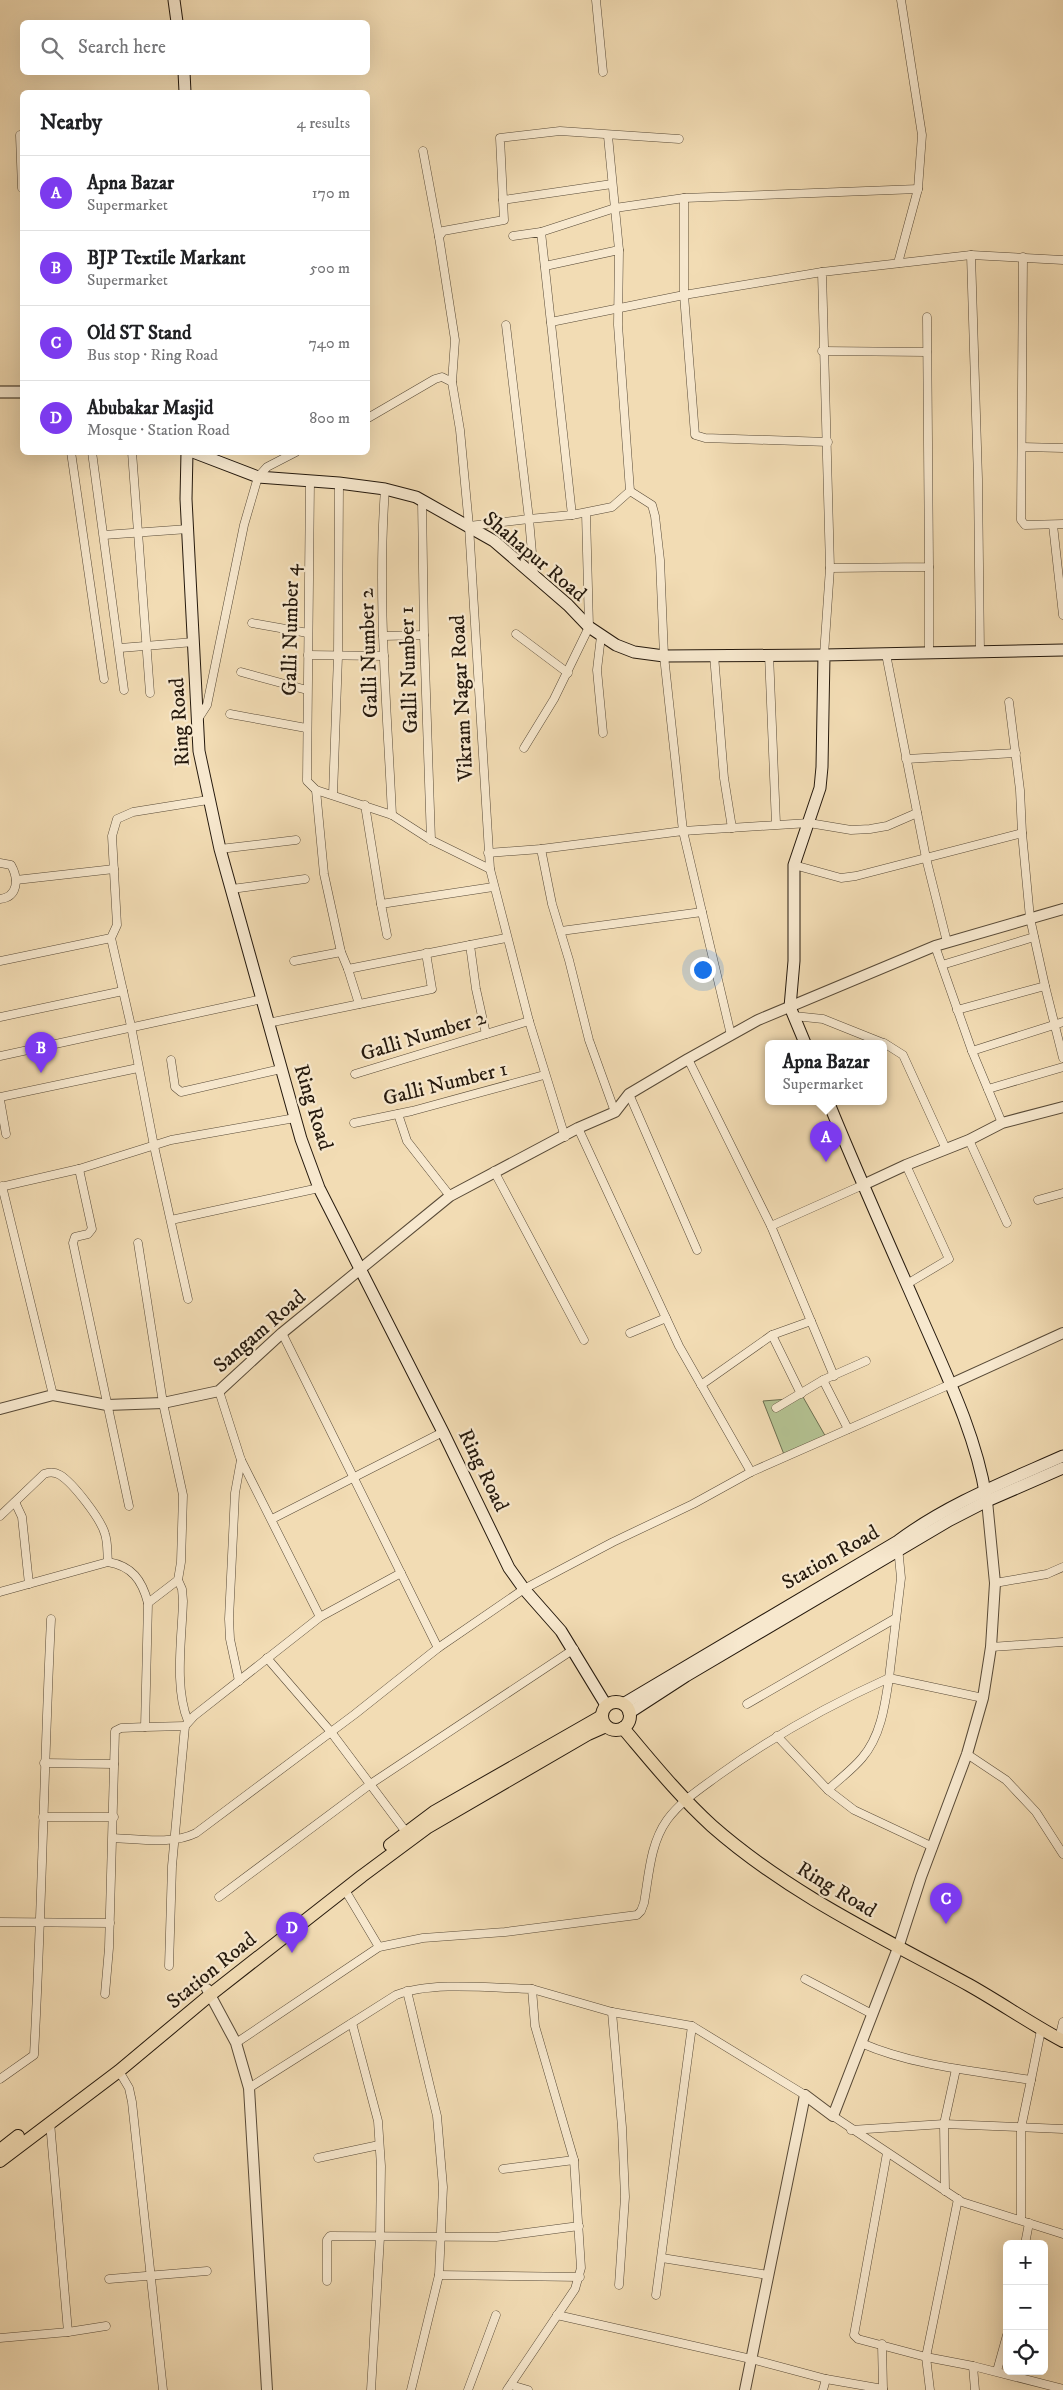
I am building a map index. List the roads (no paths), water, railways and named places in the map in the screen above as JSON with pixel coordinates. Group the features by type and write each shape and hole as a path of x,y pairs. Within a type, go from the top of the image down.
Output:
{"main road":[{"path":"174,0 177,20"},
{"path":"184,75 185,90"},
{"path":"0,392 20,392"},
{"name":"Ring Road","path":"187,455 188,529 199,751 220,849 295,1118 319,1188 443,1432 509,1568 574,1649 605,1716"},
{"name":"Shahapur Road","path":"201,455 258,477 310,480 385,489 422,500 494,542 589,627 601,636 634,652 664,656 1063,650"},
{"path":"804,1040 792,1011 794,865 816,804 822,768 824,655"},
{"path":"830,1105 862,1186 950,1384 986,1496"},
{"name":"Station Road","path":"626,1708 898,1546 986,1496 1063,1456"},
{"name":"Station Road","path":"986,1496 1063,1468"},
{"path":"612,1702 626,1708 627,1724 617,1730 605,1716 612,1702"},
{"name":"Station Road","path":"0,2161 119,2071 209,1992 406,1832 434,1812 605,1716"},
{"name":"Station Road","path":"0,2150 428,1827 588,1734 605,1716"},
{"name":"Ring Road","path":"622,1728 685,1800 712,1826 770,1872 898,1948 970,1986 1041,2030 1061,2040"}],"street":[{"path":"596,0 603,72"},
{"path":"898,263 918,189 922,135 901,0"},
{"path":"439,238 443,230 504,220 500,138 560,131 608,136 679,139"},
{"path":"608,136 619,250 618,310 630,491"},
{"name":"Vikram Nagar Road","path":"423,151 455,340 455,363 452,382 461,438 469,526 490,869 506,938 544,1075 565,1136"},
{"path":"503,200 612,184"},
{"path":"513,236 541,232 616,208 684,198 918,189"},
{"path":"684,198 684,295 695,435 705,438 828,442"},
{"path":"541,232 572,515"},
{"path":"545,266 619,250"},
{"path":"971,255 978,479 980,652"},
{"path":"551,322 618,310 684,295 822,272 971,255 1063,260"},
{"path":"1023,257 1021,520 1024,525 1063,524"},
{"path":"822,272 822,351 828,442 830,568 824,655"},
{"path":"927,317 929,652"},
{"path":"506,325 534,576"},
{"path":"822,351 928,352"},
{"path":"370,417 442,377 452,382"},
{"path":"1022,447 1063,448"},
{"path":"70,455 104,679"},
{"path":"92,455 120,648 124,690"},
{"path":"132,455 150,693"},
{"path":"198,719 207,705 244,525 258,477 267,467 290,455"},
{"name":"Galli Number 4","path":"310,480 306,781 316,790"},
{"path":"333,795 338,656 339,483"},
{"name":"Galli Number 2","path":"385,489 382,540 383,636 392,815"},
{"path":"469,526 586,513 612,507 630,491"},
{"path":"630,491 652,505 656,516 664,656 683,832 731,1036"},
{"name":"Galli Number 1","path":"422,500 424,635 431,840"},
{"path":"524,748 568,673 589,627 586,513"},
{"path":"1053,524 1063,615"},
{"path":"104,535 188,529"},
{"path":"830,568 929,567"},
{"path":"252,622 308,634"},
{"path":"516,634 568,673"},
{"path":"383,636 424,635"},
{"path":"601,636 597,670 603,733"},
{"path":"120,648 146,644 194,642"},
{"path":"714,654 724,778 732,828"},
{"path":"769,654 776,824"},
{"path":"886,654 926,858 947,942"},
{"path":"308,655 384,656"},
{"path":"241,672 308,690"},
{"path":"1009,702 1016,753 1030,918 1063,1058"},
{"path":"230,714 306,728"},
{"path":"906,759 1016,753"},
{"path":"358,1004 348,969 340,952 324,874 316,790 392,815 431,840 490,869"},
{"path":"188,1299 111,938 116,925 114,824 122,815 208,800"},
{"path":"365,805 387,935"},
{"path":"488,853 776,824 809,823 851,830 870,829 887,826 917,813"},
{"path":"794,865 841,878 856,876 1022,833"},
{"path":"220,849 296,840"},
{"path":"541,849 552,904 561,931 589,1040 615,1112"},
{"path":"0,863 11,865 16,880 14,893 10,897 0,899"},
{"path":"16,880 114,869"},
{"path":"232,889 305,879"},
{"path":"381,904 493,887"},
{"path":"615,1112 629,1094 758,1020 792,1011 935,946 1063,909"},
{"path":"561,931 702,912"},
{"path":"942,965 1034,937"},
{"path":"0,961 111,938"},
{"path":"348,969 426,952 506,938"},
{"path":"470,945 476,989 486,1034"},
{"path":"935,946 972,1051 1002,1123"},
{"path":"294,961 340,952"},
{"path":"268,1023 432,989 426,952"},
{"path":"957,1010 1045,986"},
{"path":"0,1017 123,991"},
{"path":"0,1056 262,999"},
{"path":"792,1011 823,1019 876,1040"},
{"name":"Galli Number 2","path":"355,1074 529,1021"},
{"path":"972,1051 1063,1022"},
{"path":"887,1045 903,1055 946,1149"},
{"path":"688,1059 771,1226 834,1376"},
{"path":"171,1060 175,1087 181,1092 281,1069"},
{"path":"988,1089 1063,1067"},
{"path":"6,1134 0,1099 138,1068"},
{"name":"Galli Number 1","path":"354,1123 398,1114 544,1075"},
{"path":"629,1094 697,1250"},
{"path":"771,1226 906,1165 969,1140 1002,1123 1063,1107"},
{"name":"Sangam Road","path":"0,1409 53,1395 107,1405 163,1403 219,1391 282,1334 450,1196 578,1128 615,1112"},
{"path":"398,1114 400,1126 407,1141 450,1196"},
{"path":"53,1395 1,1187 79,1169 171,1140 295,1118"},
{"path":"578,1128 666,1318 750,1472"},
{"path":"969,1140 1007,1224"},
{"path":"906,1165 949,1259 907,1284"},
{"path":"79,1169 92,1229 88,1234 75,1237 73,1243 129,1506"},
{"path":"494,1171 584,1340"},
{"path":"171,1220 319,1188"},
{"path":"1038,1200 1063,1193"},
{"path":"138,1243 163,1403 182,1496 181,1562 178,1580 182,1589 183,1601 181,1691 187,1724 175,1840 169,1966"},
{"path":"630,1333 666,1318"},
{"path":"701,1385 772,1335 811,1321"},
{"path":"282,1334 438,1648"},
{"path":"113,1838 175,1840 196,1834 438,1648 524,1589 613,1542 694,1504 750,1472 1063,1334"},
{"path":"772,1335 801,1394"},
{"path":"776,1408 824,1380 866,1361"},
{"path":"824,1380 848,1429"},
{"path":"219,1391 241,1460 320,1617"},
{"path":"272,1519 443,1432"},
{"path":"239,1680 230,1639 229,1619 235,1493 241,1460"},
{"path":"0,1516 44,1474 50,1472 60,1475 78,1494 102,1526 106,1536 108,1562"},
{"path":"833,2116 898,1948 967,1754 983,1698 991,1647 995,1583 986,1496"},
{"path":"15,1502 22,1517 29,1584"},
{"path":"828,1790 863,1758 872,1743 880,1723 889,1678 901,1578 898,1546"},
{"path":"0,1592 108,1562 118,1564 131,1571 144,1586 148,1603 146,1727"},
{"path":"995,1583 1047,1574 1063,1567"},
{"path":"105,1994 110,1923 115,1731 120,1728 187,1724 239,1680 320,1617 401,1573"},
{"path":"148,1603 178,1580"},
{"path":"747,1704 896,1618"},
{"path":"0,2079 34,2054 51,1619"},
{"path":"991,1647 1063,1642"},
{"path":"219,1897 372,1784 574,1649"},
{"path":"267,1658 331,1732 372,1784 406,1832"},
{"path":"236,2043 379,1947 423,1938 505,1932 637,1915 644,1903 655,1845 668,1820 685,1800 778,1736 835,1702 889,1678 983,1698"},
{"path":"778,1736 828,1790 854,1810 934,1847"},
{"path":"967,1754 1012,1787 1036,1812 1063,1854"},
{"path":"44,1763 114,1764"},
{"path":"43,1817 114,1817"},
{"path":"346,1890 379,1947"},
{"path":"0,1922 110,1923"},
{"path":"805,1979 872,2014"},
{"path":"249,2088 396,1995 407,1991 472,1987 532,1989 612,2012 671,2020 692,2026 804,2095 851,2130 958,2199 1063,2234"},
{"path":"528,2390 509,2388 580,2277 579,2226 574,2160 535,2026 532,1989"},
{"path":"407,1991 437,2116 443,2187 439,2275 412,2390"},
{"path":"209,1992 236,2043 249,2088 267,2390"},
{"path":"612,2012 626,2197 619,2285"},
{"path":"1061,2040 1063,2022"},
{"path":"352,2023 378,2121 381,2175 380,2237 371,2390"},
{"path":"656,2294 692,2026"},
{"path":"1025,2240 1021,2128 1041,2030"},
{"path":"861,2043 885,2053 956,2068 1031,2080"},
{"path":"945,2191 944,2124 956,2068"},
{"path":"119,2071 129,2088 132,2102 162,2390"},
{"path":"745,2390 804,2095"},
{"path":"50,2122 68,2332"},
{"path":"851,2130 944,2124 1063,2129"},
{"path":"318,2158 379,2145"},
{"path":"886,2153 853,2330 854,2335 858,2339 926,2357 998,2371 1054,2389 1063,2389"},
{"path":"503,2169 574,2160"},
{"path":"930,2390 926,2357 958,2199"},
{"path":"327,2281 328,2238 335,2235 496,2237 579,2226"},
{"path":"662,2258 768,2275"},
{"path":"109,2279 207,2271"},
{"path":"439,2275 580,2277"},
{"path":"468,2390 496,2315"},
{"path":"557,2315 751,2359 826,2379 883,2390 882,2344"},
{"path":"0,2338 68,2332 106,2326"},
{"path":"998,2371 1003,2351"},
{"path":"973,2366 975,2390"},
{"path":"823,2390 826,2379"}],"place":[{"name":"BJP Textile Markant","path":"41,1073"},
{"name":"Apna Bazar","path":"826,1162"},
{"name":"Old ST Stand","path":"946,1924"},
{"name":"Abubakar Masjid","path":"292,1953"}]}
